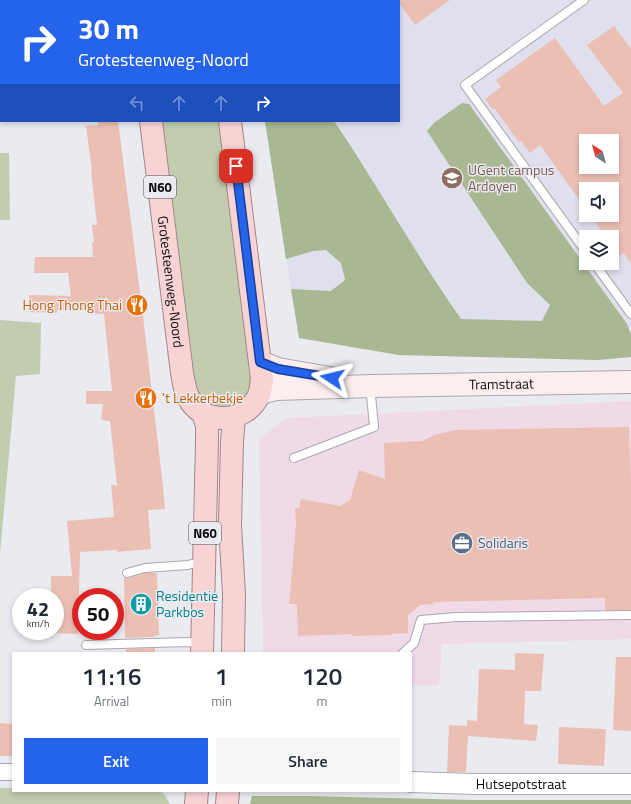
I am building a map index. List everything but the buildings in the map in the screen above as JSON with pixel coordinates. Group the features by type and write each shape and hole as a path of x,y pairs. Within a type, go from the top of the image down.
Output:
{"highway":[{"name":"Grotesteenweg-Noord","path":"151,122 182,373 187,393 191,401 203,413"},
{"path":"203,413 219,418 234,417 242,414 251,407 260,393 262,379 230,122"},
{"name":"N60","path":"202,648 207,426 203,413"},
{"name":"N60","path":"233,652 234,594 230,524 234,417"},
{"path":"196,804 197,792"},
{"path":"227,804 228,792"}],"main road":[{"name":"Tramstraat","path":"260,362 278,369 372,386"},
{"name":"Tramstraat","path":"260,393 276,389 372,386 631,382"}],"street":[{"path":"0,772 12,772"},
{"name":"Hutsepotstraat","path":"412,782 475,784 631,784"}],"lane":[{"path":"579,242 465,85 584,0"},
{"path":"599,270 631,314"},
{"path":"294,458 374,427 371,395 372,386"},
{"path":"127,573 145,568 188,565 204,561"},
{"path":"404,652 414,643 421,620 456,617 631,615"},
{"path":"86,645 186,642 202,648"}],"shaded area":[{"name":"UGent campus Ardoyen","path":"400,0 631,0 631,357 598,360 399,355 299,338 265,122 400,122"},
{"name":"Solidaris","path":"631,401 631,639 442,644 439,686 412,685 412,652 263,652 259,439 287,418"}],"green space":[{"path":"462,103 469,104 579,257 579,270 588,270 627,324 631,335 631,357 598,360 399,355 299,338 291,289 331,291 345,280 341,263 326,250 313,251 286,259 265,122 335,122 444,295 461,319 542,321 550,305 527,283 427,131 435,122"},
{"path":"161,122 221,122 252,381 246,396 238,403 225,408 204,402 195,390 192,378"},
{"path":"0,153 9,153 10,220 0,220"},
{"path":"0,320 41,323 40,374 16,376 0,554"},
{"path":"0,788 12,788 12,792 161,792 170,804 0,804"},
{"path":"252,796 474,800 631,800 631,804 250,804"}],"place":[{"name":"UGent campus Ardoyen","path":"452,178"},
{"name":"Hong Thong Thai","path":"137,305"},
{"name":"'t Lekkerbekje","path":"146,398"},
{"name":"Solidaris","path":"462,543"},
{"name":"Residentie Parkbos","path":"141,604"}],"route":[{"path":"236,166 260,362 278,369 332,378"}]}
